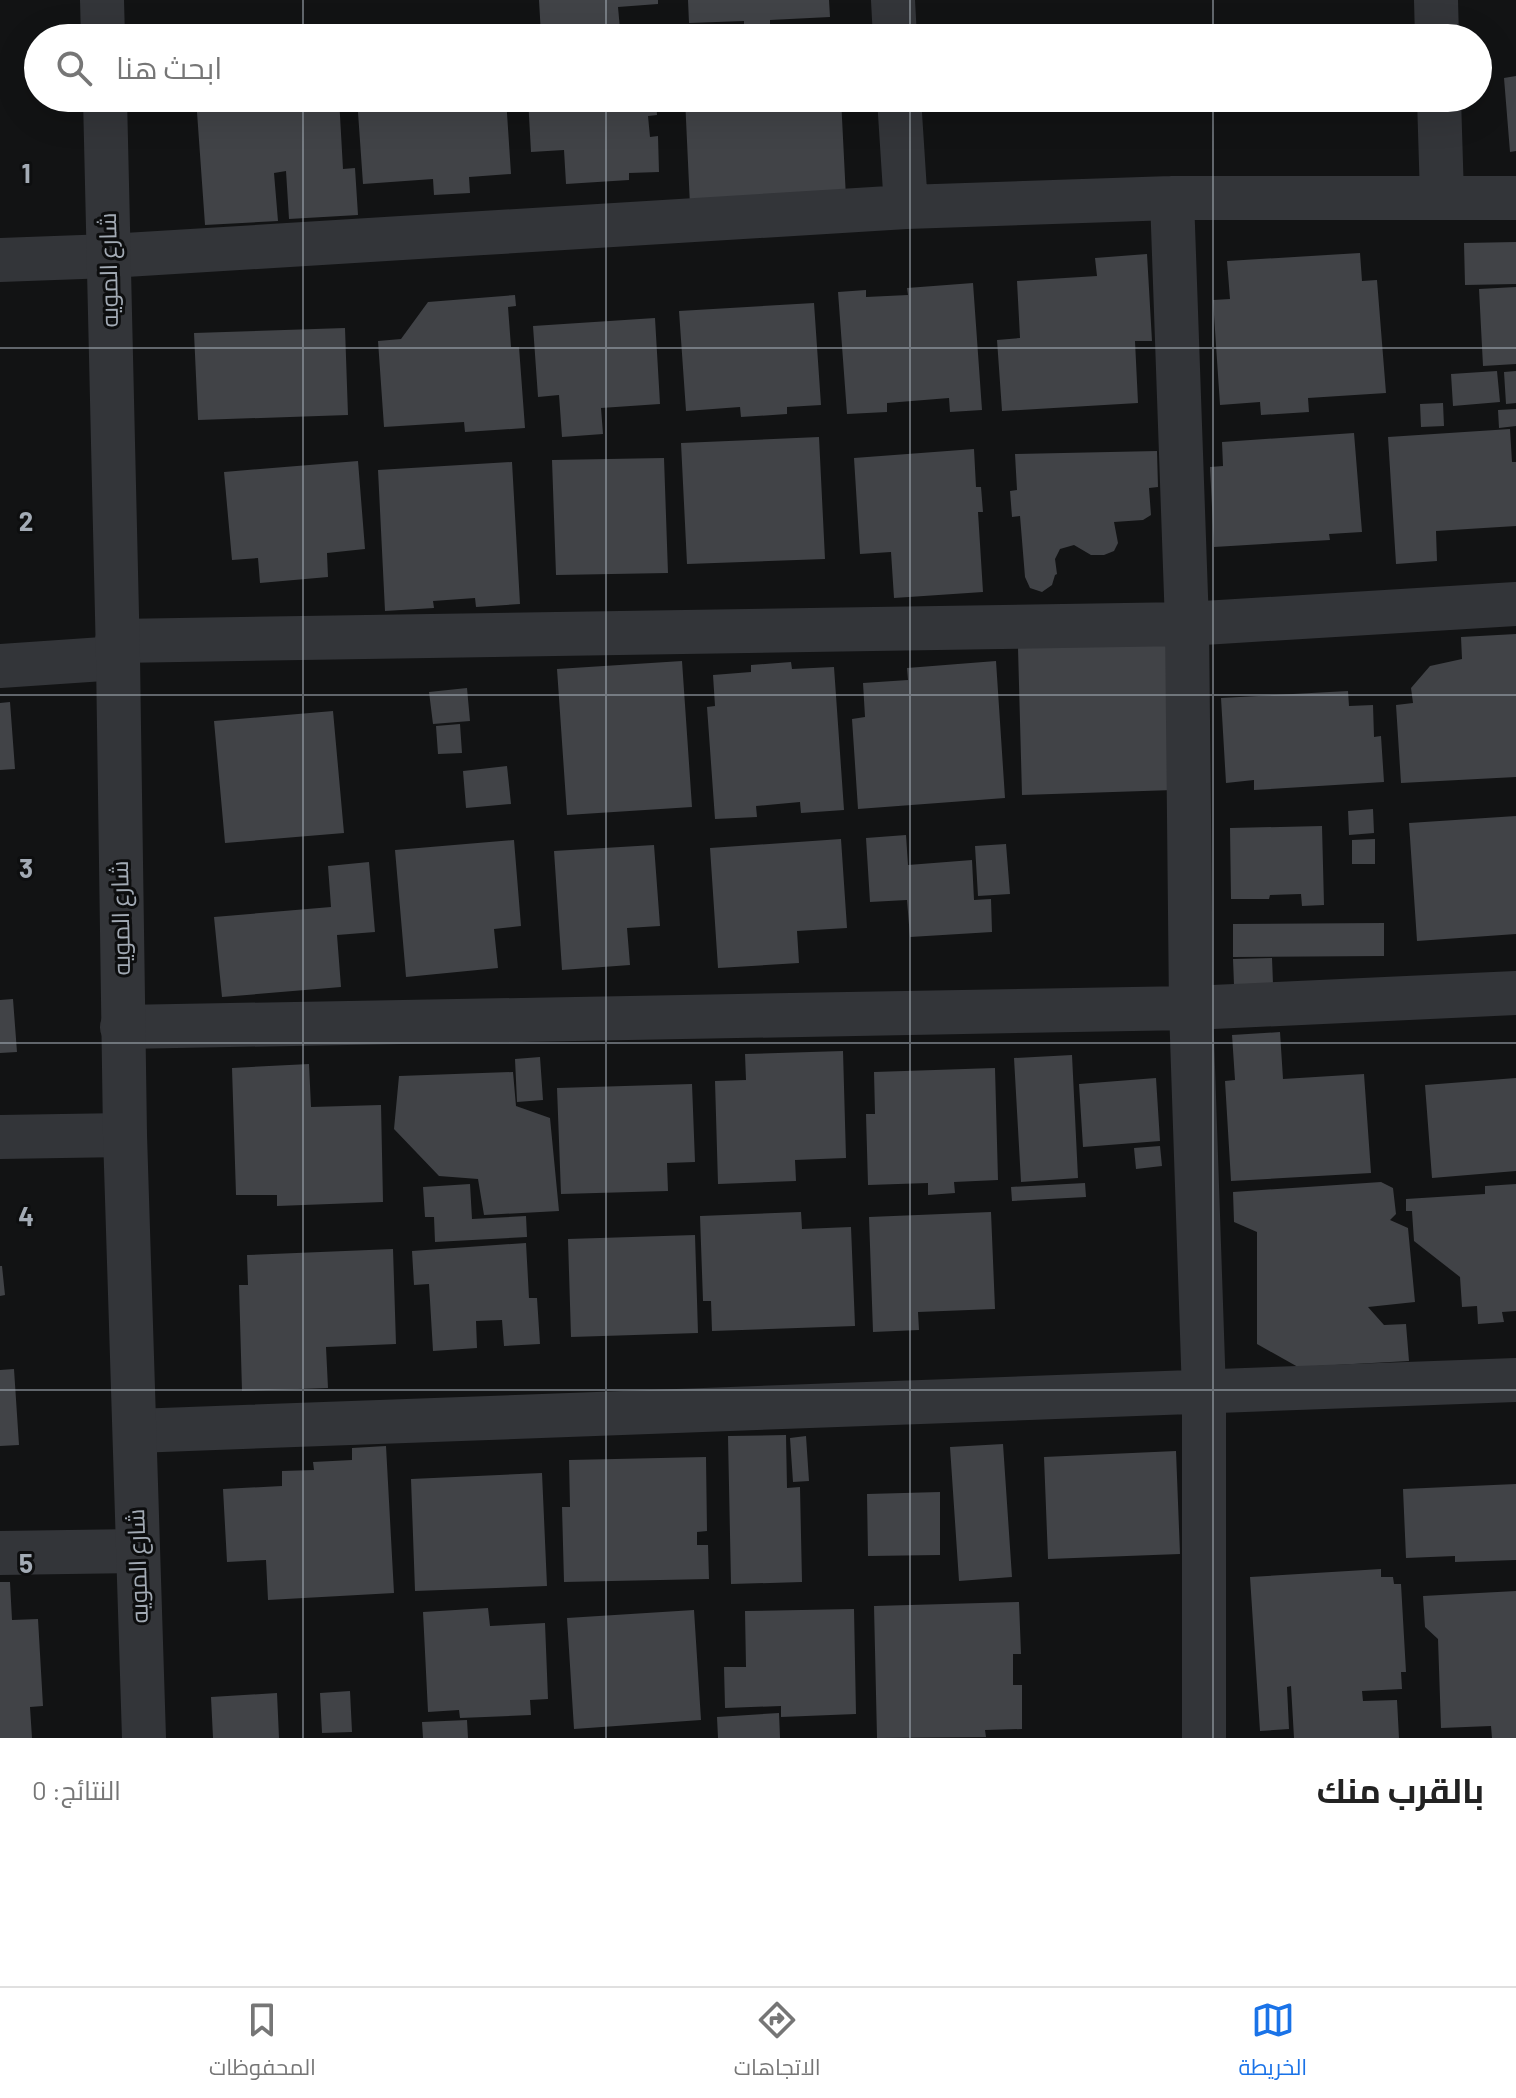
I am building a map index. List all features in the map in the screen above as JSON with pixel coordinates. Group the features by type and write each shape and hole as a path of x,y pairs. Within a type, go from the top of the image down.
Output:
{"street":[{"path":"102,0 103,24"},
{"path":"893,0 894,24"},
{"path":"1436,0 1437,24"},
{"name":"شارع المويه","path":"105,112 122,1027 144,1738"},
{"path":"900,112 906,207"},
{"path":"1439,112 1442,197"},
{"path":"0,260 906,207 1172,198 1516,198"},
{"path":"1172,198 1187,624 1191,1008 1204,1393 1204,1738"},
{"path":"0,666 117,649 1187,624 1516,604"},
{"path":"122,1027 1191,1008 1516,993"},
{"path":"0,1137 125,1135"},
{"path":"135,1431 1516,1380"},
{"path":"0,1553 137,1551"}],"building":[{"path":"539,0 658,0 658,4 618,7 620,24 540,24"},
{"path":"688,0 829,0 830,17 770,20 770,24 744,24 744,21 689,23"},
{"path":"1516,76 1516,151 1510,152 1504,78"},
{"path":"197,112 340,112 343,169 355,168 358,215 289,219 286,171 274,173 278,221 205,225"},
{"path":"358,112 507,112 511,174 469,177 470,193 434,195 433,179 363,184"},
{"path":"529,112 657,112 657,115 648,116 650,137 658,136 659,172 629,173 629,180 566,184 564,150 531,152"},
{"path":"686,112 842,112 846,198 690,206"},
{"path":"1516,242 1516,284 1465,285 1464,243"},
{"path":"1360,253 1362,281 1377,280 1386,393 1308,398 1309,412 1261,415 1260,402 1220,405 1213,300 1230,299 1227,261"},
{"path":"1147,254 1152,341 1135,341 1138,403 1002,411 997,340 1020,338 1017,281 1097,276 1095,258"},
{"path":"973,283 982,410 950,412 949,398 887,403 887,412 847,414 838,292 866,290 866,297 908,295 907,288"},
{"path":"1516,287 1516,364 1483,366 1479,289"},
{"path":"515,295 516,306 508,307 511,347 519,347 525,428 465,432 464,422 384,427 378,341 401,339 428,302"},
{"path":"814,303 821,405 787,407 787,414 741,417 740,407 686,411 679,311"},
{"path":"655,318 660,404 601,408 603,434 562,437 559,395 538,397 533,326"},
{"path":"345,328 348,415 198,420 194,333"},
{"path":"1497,371 1500,402 1453,406 1451,374"},
{"path":"1516,371 1516,403 1506,404 1504,372"},
{"path":"1443,403 1444,426 1421,427 1420,404"},
{"path":"1516,409 1516,426 1499,428 1498,410"},
{"path":"1510,429 1512,462 1516,462 1516,526 1436,531 1437,561 1396,564 1388,437"},
{"path":"1354,433 1362,532 1329,534 1330,540 1214,547 1210,467 1223,466 1222,442"},
{"path":"819,437 825,559 687,564 681,443"},
{"path":"974,449 976,487 981,487 983,512 978,512 983,592 894,598 891,552 860,554 854,458"},
{"path":"1157,451 1158,487 1149,488 1151,515 1143,520 1114,522 1118,543 1114,551 1104,555 1091,555 1074,545 1060,549 1055,559 1057,574 1052,585 1042,592 1030,588 1025,577 1020,516 1012,517 1010,491 1017,490 1015,454"},
{"path":"664,458 668,573 556,575 552,460"},
{"path":"358,461 365,549 327,553 328,577 260,583 258,558 232,560 224,472"},
{"path":"512,462 520,604 476,607 475,598 433,601 434,608 385,611 378,470"},
{"path":"1516,634 1516,777 1401,783 1396,705 1413,703 1411,688 1430,666 1462,659 1461,637"},
{"path":"1169,644 1174,790 1022,795 1018,648"},
{"path":"682,661 692,807 567,815 557,669"},
{"path":"996,661 1005,798 858,809 852,719 865,717 863,683 908,680 907,668"},
{"path":"791,662 792,669 834,667 844,810 801,813 800,802 756,806 757,817 715,819 707,707 715,706 713,675 751,672 751,665"},
{"path":"467,688 470,721 433,724 429,692"},
{"path":"1348,691 1349,706 1373,705 1374,737 1381,736 1384,782 1254,790 1254,780 1226,783 1221,698"},
{"path":"10,702 15,769 0,770 0,703"},
{"path":"333,711 344,833 225,843 214,721"},
{"path":"460,724 462,753 438,754 436,726"},
{"path":"507,766 511,804 466,808 463,771"},
{"path":"1373,809 1374,833 1349,835 1348,811"},
{"path":"1516,816 1516,934 1417,941 1409,823"},
{"path":"1322,826 1324,905 1302,906 1301,894 1270,895 1269,899 1231,899 1230,828"},
{"path":"906,835 908,865 972,860 974,900 991,899 992,932 910,937 907,900 870,902 866,838"},
{"path":"841,839 847,928 797,931 799,963 718,968 710,848"},
{"path":"1375,839 1375,864 1352,864 1352,840"},
{"path":"514,840 521,926 494,929 498,968 406,977 395,850"},
{"path":"1006,844 1010,894 978,896 975,846"},
{"path":"654,845 660,926 627,928 630,965 562,970 554,851"},
{"path":"369,862 375,932 337,935 341,987 222,997 214,917 331,907 328,866"},
{"path":"1384,923 1384,956 1233,957 1233,924"},
{"path":"1272,958 1273,984 1234,985 1233,959"},
{"path":"13,999 17,1052 0,1053 0,1000"},
{"path":"1280,1032 1283,1079 1364,1074 1371,1173 1231,1181 1225,1081 1235,1080 1232,1035"},
{"path":"843,1051 846,1158 795,1160 796,1181 718,1184 715,1081 746,1080 745,1054"},
{"path":"1072,1055 1078,1178 1021,1182 1014,1058"},
{"path":"540,1057 543,1100 517,1102 515,1059"},
{"path":"309,1064 311,1107 381,1105 383,1202 277,1206 277,1195 236,1195 232,1068"},
{"path":"995,1068 998,1180 954,1182 955,1193 928,1195 928,1183 868,1185 866,1114 875,1114 874,1072"},
{"path":"513,1072 516,1106 550,1118 559,1211 484,1215 478,1179 439,1176 394,1129 399,1076"},
{"path":"1156,1078 1160,1141 1083,1147 1079,1084"},
{"path":"1516,1078 1516,1171 1432,1178 1425,1085"},
{"path":"692,1084 695,1162 667,1163 668,1191 561,1194 557,1088"},
{"path":"1160,1146 1162,1166 1136,1169 1134,1148"},
{"path":"1381,1182 1393,1188 1396,1214 1390,1220 1408,1228 1415,1302 1368,1307 1384,1325 1406,1324 1409,1361 1298,1367 1257,1344 1257,1232 1234,1222 1233,1192"},
{"path":"1085,1183 1086,1197 1012,1201 1011,1187"},
{"path":"470,1184 472,1219 526,1216 527,1237 435,1242 434,1217 425,1217 423,1187"},
{"path":"1516,1184 1516,1311 1502,1312 1504,1322 1478,1324 1477,1306 1462,1307 1460,1277 1414,1241 1412,1211 1406,1211 1406,1199 1485,1194 1485,1186"},
{"path":"801,1212 802,1229 851,1227 855,1326 712,1331 711,1301 703,1301 700,1216"},
{"path":"991,1212 995,1309 918,1312 919,1330 873,1332 869,1217"},
{"path":"695,1235 698,1333 571,1337 568,1239"},
{"path":"526,1243 529,1298 537,1298 540,1344 504,1346 502,1320 476,1321 477,1348 433,1351 429,1284 414,1285 412,1251"},
{"path":"393,1249 396,1344 326,1347 328,1388 242,1391 239,1285 248,1285 247,1255"},
{"path":"0,1266 5,1295 0,1296"},
{"path":"14,1369 19,1445 0,1446 0,1370"},
{"path":"786,1435 787,1488 800,1487 802,1582 731,1584 728,1436"},
{"path":"806,1436 809,1481 793,1482 790,1438"},
{"path":"1003,1444 1012,1577 959,1581 950,1447"},
{"path":"386,1446 394,1593 268,1600 266,1560 227,1562 223,1489 282,1486 282,1471 314,1470 313,1462 352,1460 352,1448"},
{"path":"1176,1451 1180,1554 1048,1559 1044,1457"},
{"path":"706,1457 707,1531 697,1532 697,1545 708,1545 709,1579 564,1582 562,1507 570,1507 569,1460"},
{"path":"542,1473 547,1586 415,1591 411,1479"},
{"path":"1516,1484 1516,1560 1455,1562 1455,1556 1406,1558 1403,1489"},
{"path":"940,1492 940,1555 868,1556 867,1494"},
{"path":"1381,1569 1381,1577 1393,1577 1394,1584 1401,1584 1406,1672 1401,1672 1402,1689 1362,1691 1363,1701 1397,1700 1399,1738 1294,1738 1291,1686 1287,1687 1289,1729 1260,1731 1250,1577"},
{"path":"0,1582 10,1582 12,1620 38,1619 43,1706 30,1707 32,1738 0,1738"},
{"path":"1516,1591 1516,1738 1492,1738 1491,1726 1441,1728 1438,1639 1425,1627 1423,1596"},
{"path":"1019,1602 1021,1654 1013,1654 1013,1685 1022,1685 1022,1729 985,1730 986,1737 877,1738 874,1606"},
{"path":"488,1608 490,1626 545,1623 548,1699 530,1700 531,1715 460,1718 459,1710 428,1712 423,1612"},
{"path":"854,1609 856,1714 781,1717 781,1706 725,1708 724,1667 746,1667 745,1611"},
{"path":"694,1610 701,1720 574,1729 567,1618"},
{"path":"350,1691 352,1732 322,1733 320,1693"},
{"path":"277,1693 279,1738 213,1738 211,1697"},
{"path":"779,1713 780,1738 718,1738 717,1717"},
{"path":"467,1720 468,1738 423,1738 422,1722"}]}
